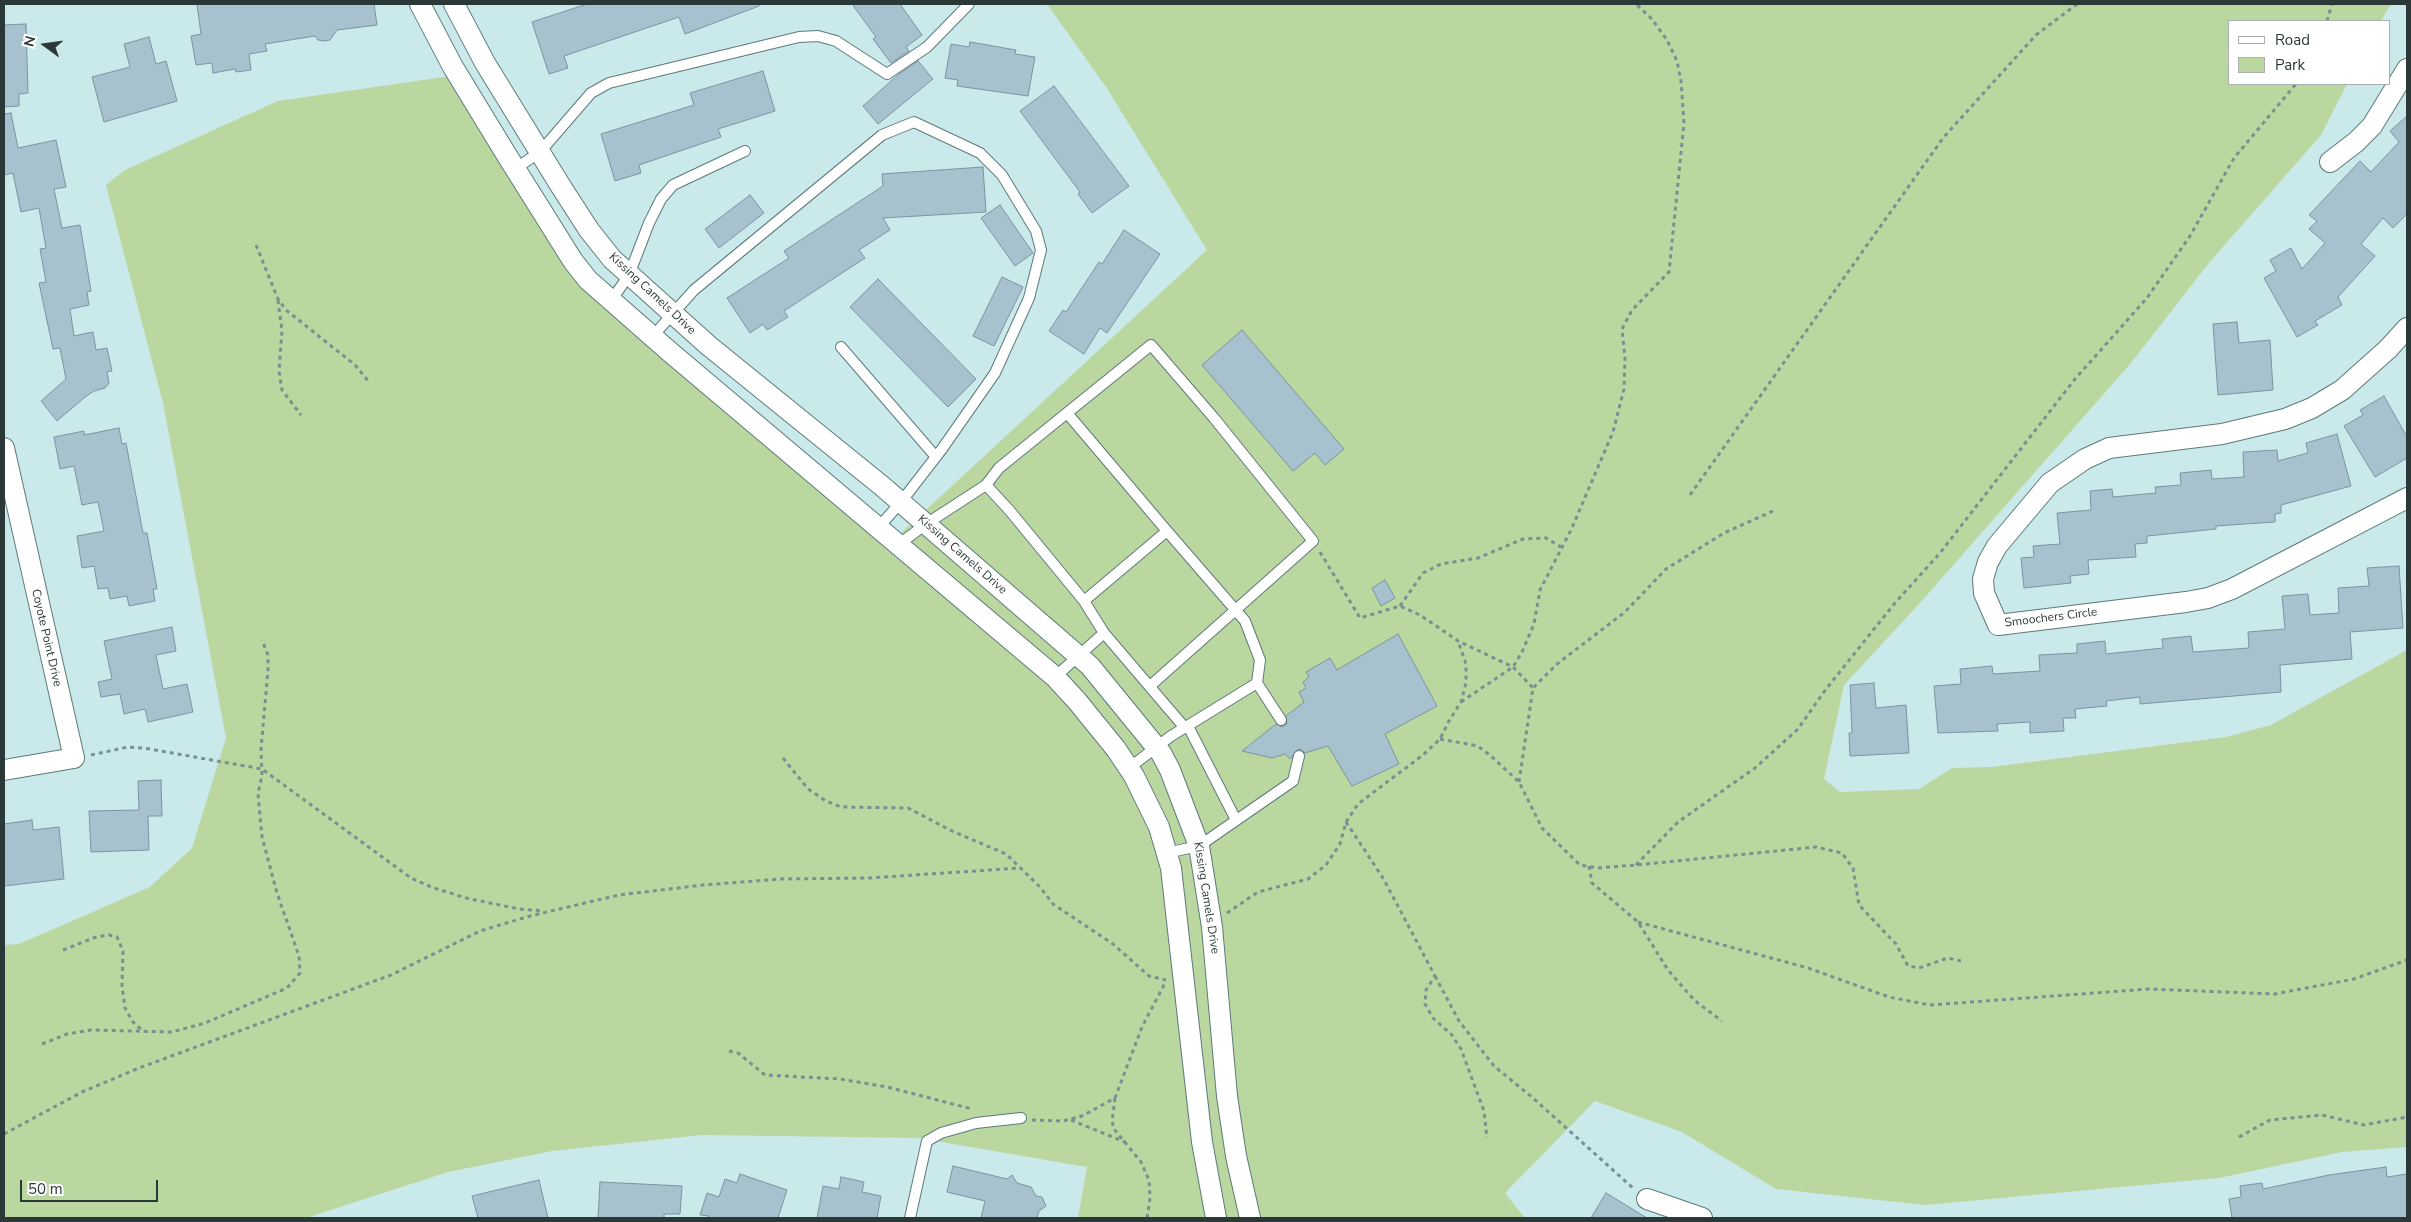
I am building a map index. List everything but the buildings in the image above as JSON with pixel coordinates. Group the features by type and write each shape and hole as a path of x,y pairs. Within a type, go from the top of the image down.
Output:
{"street":[{"path":"420,4 454,67 515,169 573,261 588,280 652,337 1055,677 1098,726 1129,768 1159,828 1177,907 1202,1142 1216,1218"},
{"name":"Kissing Camels Drive","path":"454,4 485,63 540,152 589,230 612,259 672,314 901,502 1090,666 1157,747 1170,770 1200,846 1212,927 1227,1096 1236,1156 1250,1218"},
{"path":"2330,162 2356,142 2372,126 2407,69"},
{"name":"Smoochers Circle","path":"2407,328 2388,349 2342,390 2303,412 2260,426 2222,434 2116,447 2084,459 2050,483 1997,546 1983,579 1984,592 1998,625 2200,599 2232,589 2407,498"},
{"name":"Coyote Point Drive","path":"4,448 74,758"},
{"path":"4,770 74,758"},
{"path":"1647,1200 1702,1218"}],"lane":[{"path":"515,169 540,152 592,93 609,83 799,36 818,36 836,41 887,74 927,47 969,4"},
{"path":"652,337 694,290 882,135 914,122 980,153 1002,175 1036,231 1041,250 1029,298 994,373 936,457 878,528"},
{"path":"611,301 629,275 649,223 661,199 673,185 745,151"},
{"path":"898,546 926,524 986,485 999,468 1151,346 1214,418 1313,540 1150,686"},
{"path":"841,347 936,457"},
{"path":"1067,413 1245,621 1260,660 1257,683 1281,720"},
{"path":"986,485 1010,510 1084,601 1104,633 1186,727 1236,820"},
{"path":"1084,601 1167,531"},
{"path":"1055,677 1104,633"},
{"path":"1129,768 1186,727 1257,683"},
{"path":"1166,852 1200,846 1293,781 1299,756"},
{"path":"910,1218 927,1140 941,1133 976,1123 1021,1118"}],"path":[{"path":"1461,702 1513,667 1522,652 1534,624 1540,590 1571,530 1612,432 1624,389 1625,358 1622,329 1632,310 1669,272 1684,123 1681,81 1677,61 1667,40 1652,19 1636,4"},
{"path":"1690,495 1943,138 2036,35 2077,4"},
{"path":"2327,20 2332,4"},
{"path":"1636,865 1678,822 1755,768 1798,729 1826,689 1895,603 1940,553 2075,379 2147,298 2190,236 2234,158 2295,85"},
{"path":"256,245 278,299 286,310 355,365 369,382"},
{"path":"278,299 282,331 279,371 282,390 301,415"},
{"path":"1518,782 1534,688 1557,664 1625,612 1666,569 1724,533 1773,511"},
{"path":"1313,540 1360,618 1400,606 1423,573 1441,564 1478,558 1523,539 1546,538 1561,547"},
{"path":"1400,606 1420,615 1458,641 1513,667 1534,688"},
{"path":"42,1044 67,1034 91,1030 120,1029 145,1033 172,1032 205,1022 287,988 300,973 299,956 277,893 262,837 258,794 262,769 261,740 268,655 262,640"},
{"path":"1212,927 1230,911 1258,892 1308,879 1326,865 1340,844 1346,822 1358,804 1423,755 1440,739 1461,702 1466,683 1466,664 1458,641"},
{"path":"1440,739 1478,746 1492,756 1518,782 1542,828 1580,865 1636,865 1816,847 1842,853 1853,868 1859,905 1896,944 1908,966 1919,968 1948,958 1961,961"},
{"path":"74,758 128,747 144,748 262,769 411,878 430,887 466,898 519,909 548,912"},
{"path":"783,758 808,789 826,801 841,807 908,808 952,831 1006,854 1040,887 1053,904 1113,944 1150,976 1166,980"},
{"path":"1346,822 1382,878 1459,1021 1494,1066 1647,1200"},
{"path":"1589,866 1592,883 1638,922 1668,970 1694,1000 1722,1021"},
{"path":"4,1134 82,1092 139,1068 391,975 480,931 548,912 619,895 703,885 781,879 869,878 1020,868"},
{"path":"1638,922 1808,968 1889,997 1930,1005 2148,989 2275,994 2354,979 2407,960"},
{"path":"63,950 96,937 109,935 117,937 122,951 122,986 125,1008 133,1022 145,1033"},
{"path":"1147,1218 1150,1198 1149,1180 1141,1162 1114,1129 1112,1121 1115,1098 1142,1027 1166,980 1183,963"},
{"path":"1435,976 1426,990 1425,1004 1433,1018 1452,1035 1460,1049 1484,1111 1487,1138"},
{"path":"728,1051 738,1053 765,1075 849,1081 886,1087 976,1109"},
{"path":"1021,1118 1063,1121 1082,1116 1115,1098"},
{"path":"2239,1137 2270,1120 2322,1115 2364,1125 2407,1117"},
{"path":"1069,1119 1128,1144"}],"green space":[{"path":"1047,4 2391,4 2382,20 2228,20 2228,85 2346,85 2321,135 2208,264 2131,363 1919,604 1844,685 1824,779 1840,792 1919,789 1952,768 1992,767 2226,737 2271,725 2407,650 2407,1147 2342,1152 2219,1178 1925,1205 1776,1189 1682,1132 1595,1101 1505,1193 1525,1218 1078,1218 1087,1167 918,1138 702,1135 552,1151 448,1172 306,1218 4,1218 4,945 19,944 150,887 192,848 226,738 163,403 106,185 125,170 278,101 451,76 574,275 888,545 1207,250 1106,87"}]}
